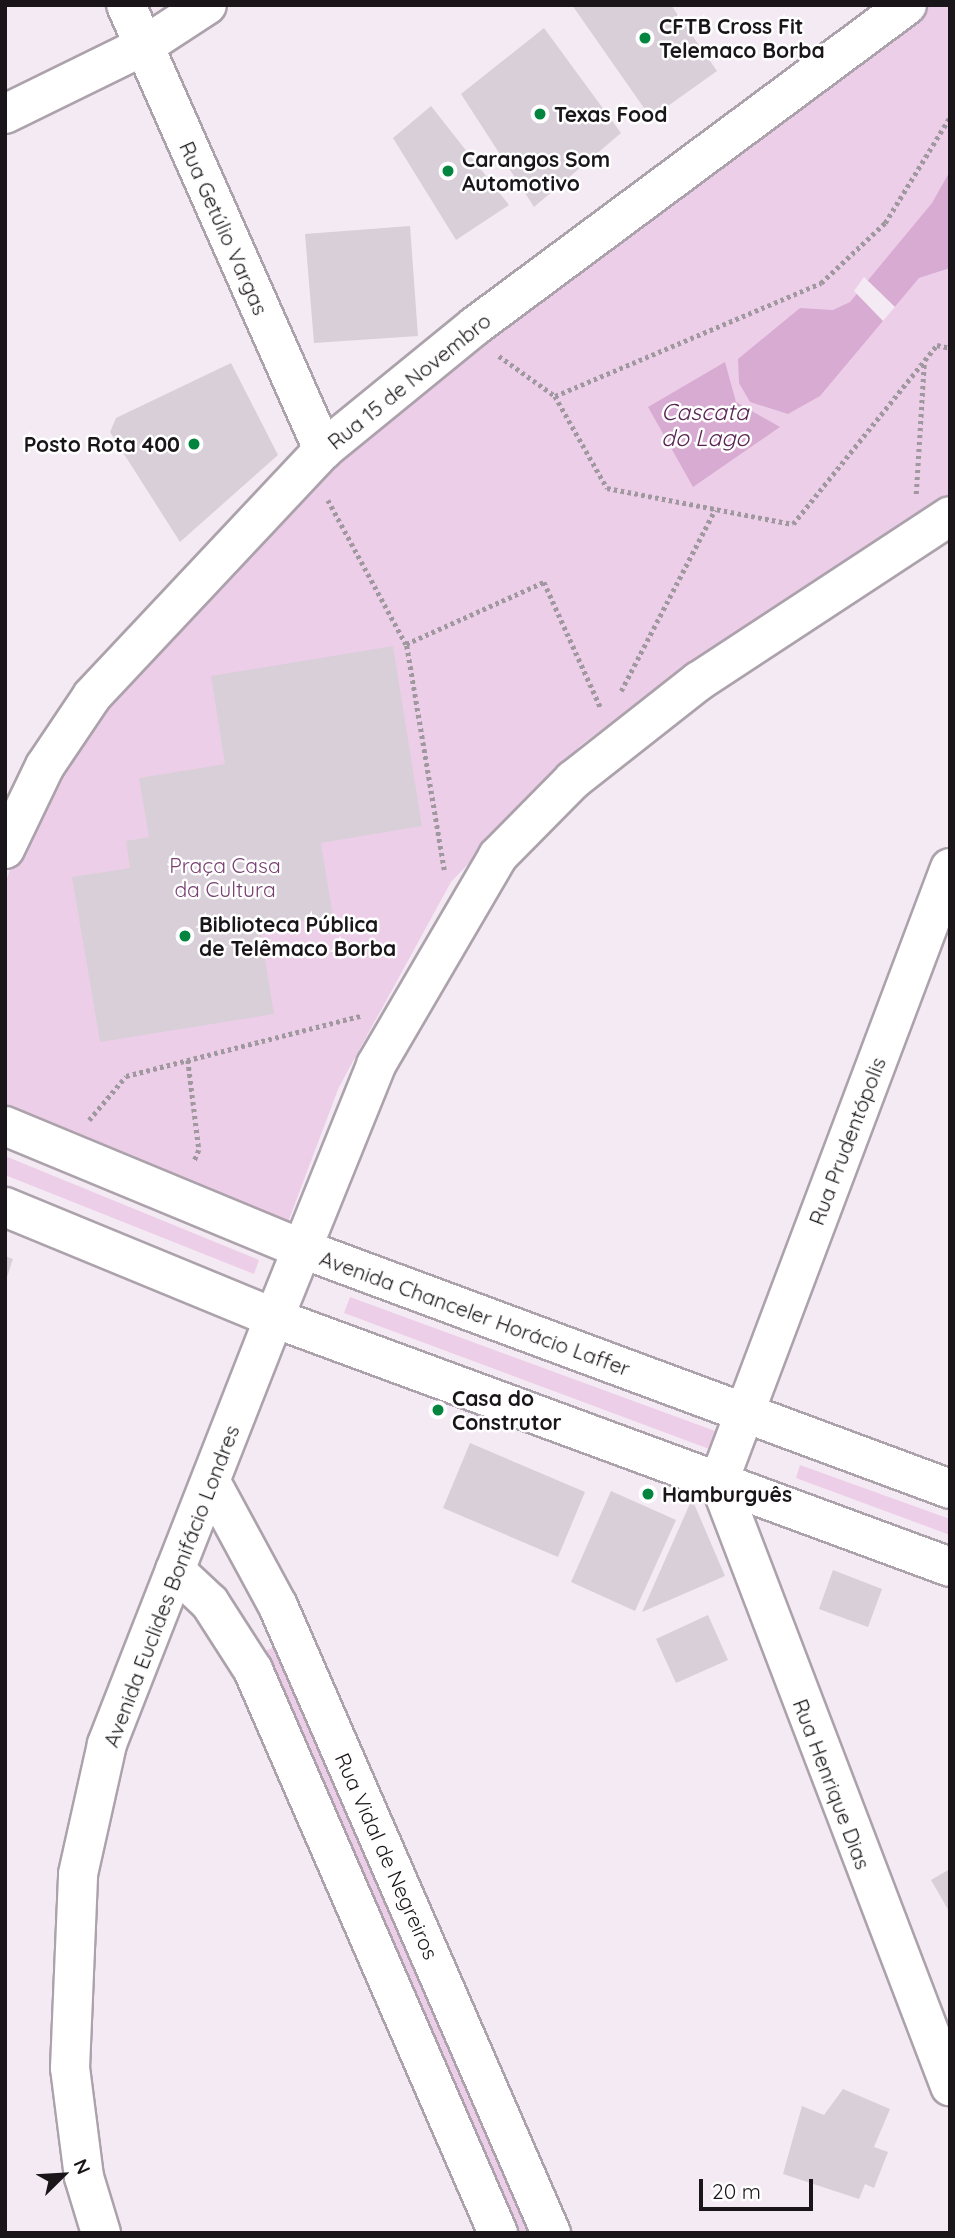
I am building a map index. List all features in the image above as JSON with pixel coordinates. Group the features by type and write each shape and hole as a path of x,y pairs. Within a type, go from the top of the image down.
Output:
{"street":[{"name":"Rua Getúlio Vargas","path":"126,5 323,450"},
{"path":"5,114 144,46 207,5"},
{"name":"Rua 15 de Novembro","path":"5,849 46,766 93,696 323,450 475,326 908,5"},
{"name":"Avenida Euclides Bonifácio Londres","path":"101,2233 84,2177 70,2068 78,1874 107,1744 175,1570 212,1484 300,1248 376,1065 498,856 573,780 699,681 932,514"},
{"name":"Rua Prudentópolis","path":"719,1481 950,868"},
{"name":"Avenida Chanceler Horácio Laffer","path":"5,1126 300,1248 950,1489"},
{"path":"5,1207 274,1318 950,1567"},
{"name":"Rua Henrique Dias","path":"719,1481 950,2086"},
{"name":"Rua Vidal de Negreiros","path":"212,1484 278,1606 551,2233"},
{"path":"175,1570 210,1603 253,1670 498,2233"}],"path":[{"path":"555,396 821,283 885,223 950,117"},
{"path":"492,351 555,396 607,488 793,524 937,345 950,348"},
{"path":"924,362 932,514"},
{"path":"326,496 406,644 446,885"},
{"path":"619,695 715,510"},
{"path":"406,644 544,582 606,720"},
{"path":"85,1124 126,1076 364,1015"},
{"path":"188,1060 199,1150 191,1170"}],"green space":[{"name":"Praça Casa da Cultura","path":"923,5 950,5 950,494 714,646 581,745 451,882 339,1087 285,1230 5,1108 5,884 17,849 98,705 289,504 451,361"},
{"path":"5,1156 259,1260 254,1274 5,1175"},
{"path":"350,1297 726,1435 720,1453 344,1313"},
{"path":"800,1465 950,1519 950,1535 796,1478"},
{"path":"287,1642 544,2233 504,2233 255,1655"}],"water":[{"path":"950,171 950,268 919,278 820,396 788,414 750,402 739,383 738,359 800,308 833,310 850,302 932,203"},
{"name":"Cascata do Lago","path":"725,362 736,402 780,427 693,487 648,407"}],"pier":[{"path":"864,277 895,307 883,321 854,291"}],"building":[{"name":"CFTB Cross Fit Telemaco Borba","path":"572,5 671,5 717,71 651,118"},
{"name":"Texas Food","path":"544,28 621,133 534,207 461,94"},
{"name":"Carangos Som Automotivo","path":"431,106 509,205 456,240 393,138"},
{"path":"410,226 418,336 314,343 305,234"},
{"name":"Posto Rota 400","path":"231,363 278,455 180,542 110,432 116,418"},
{"path":"393,646 422,826 321,843 333,916 260,928 274,1014 100,1042 72,877 130,868 126,841 149,837 139,778 225,764 211,676"},
{"path":"5,1256 13,1259 6,1280 5,1280"},
{"path":"470,1443 585,1492 558,1557 443,1508"},
{"path":"611,1491 676,1520 635,1611 571,1582"},
{"path":"692,1499 725,1576 642,1612"},
{"path":"833,1570 882,1589 868,1627 819,1609"},
{"path":"708,1615 728,1660 676,1683 656,1639"},
{"path":"950,1869 950,1913 931,1880"},
{"path":"843,2089 890,2109 874,2147 888,2152 874,2188 865,2184 859,2199 783,2174 802,2106 824,2115"}],"place":[{"name":"CFTB Cross Fit Telemaco Borba","path":"645,38"},
{"name":"Texas Food","path":"540,114"},
{"name":"Carangos Som Automotivo","path":"448,171"},
{"name":"Posto Rota 400","path":"194,444"},
{"name":"Biblioteca Pública de Telêmaco Borba","path":"185,936"},
{"name":"Casa do Construtor","path":"438,1410"},
{"name":"Hamburguês","path":"648,1494"}]}
